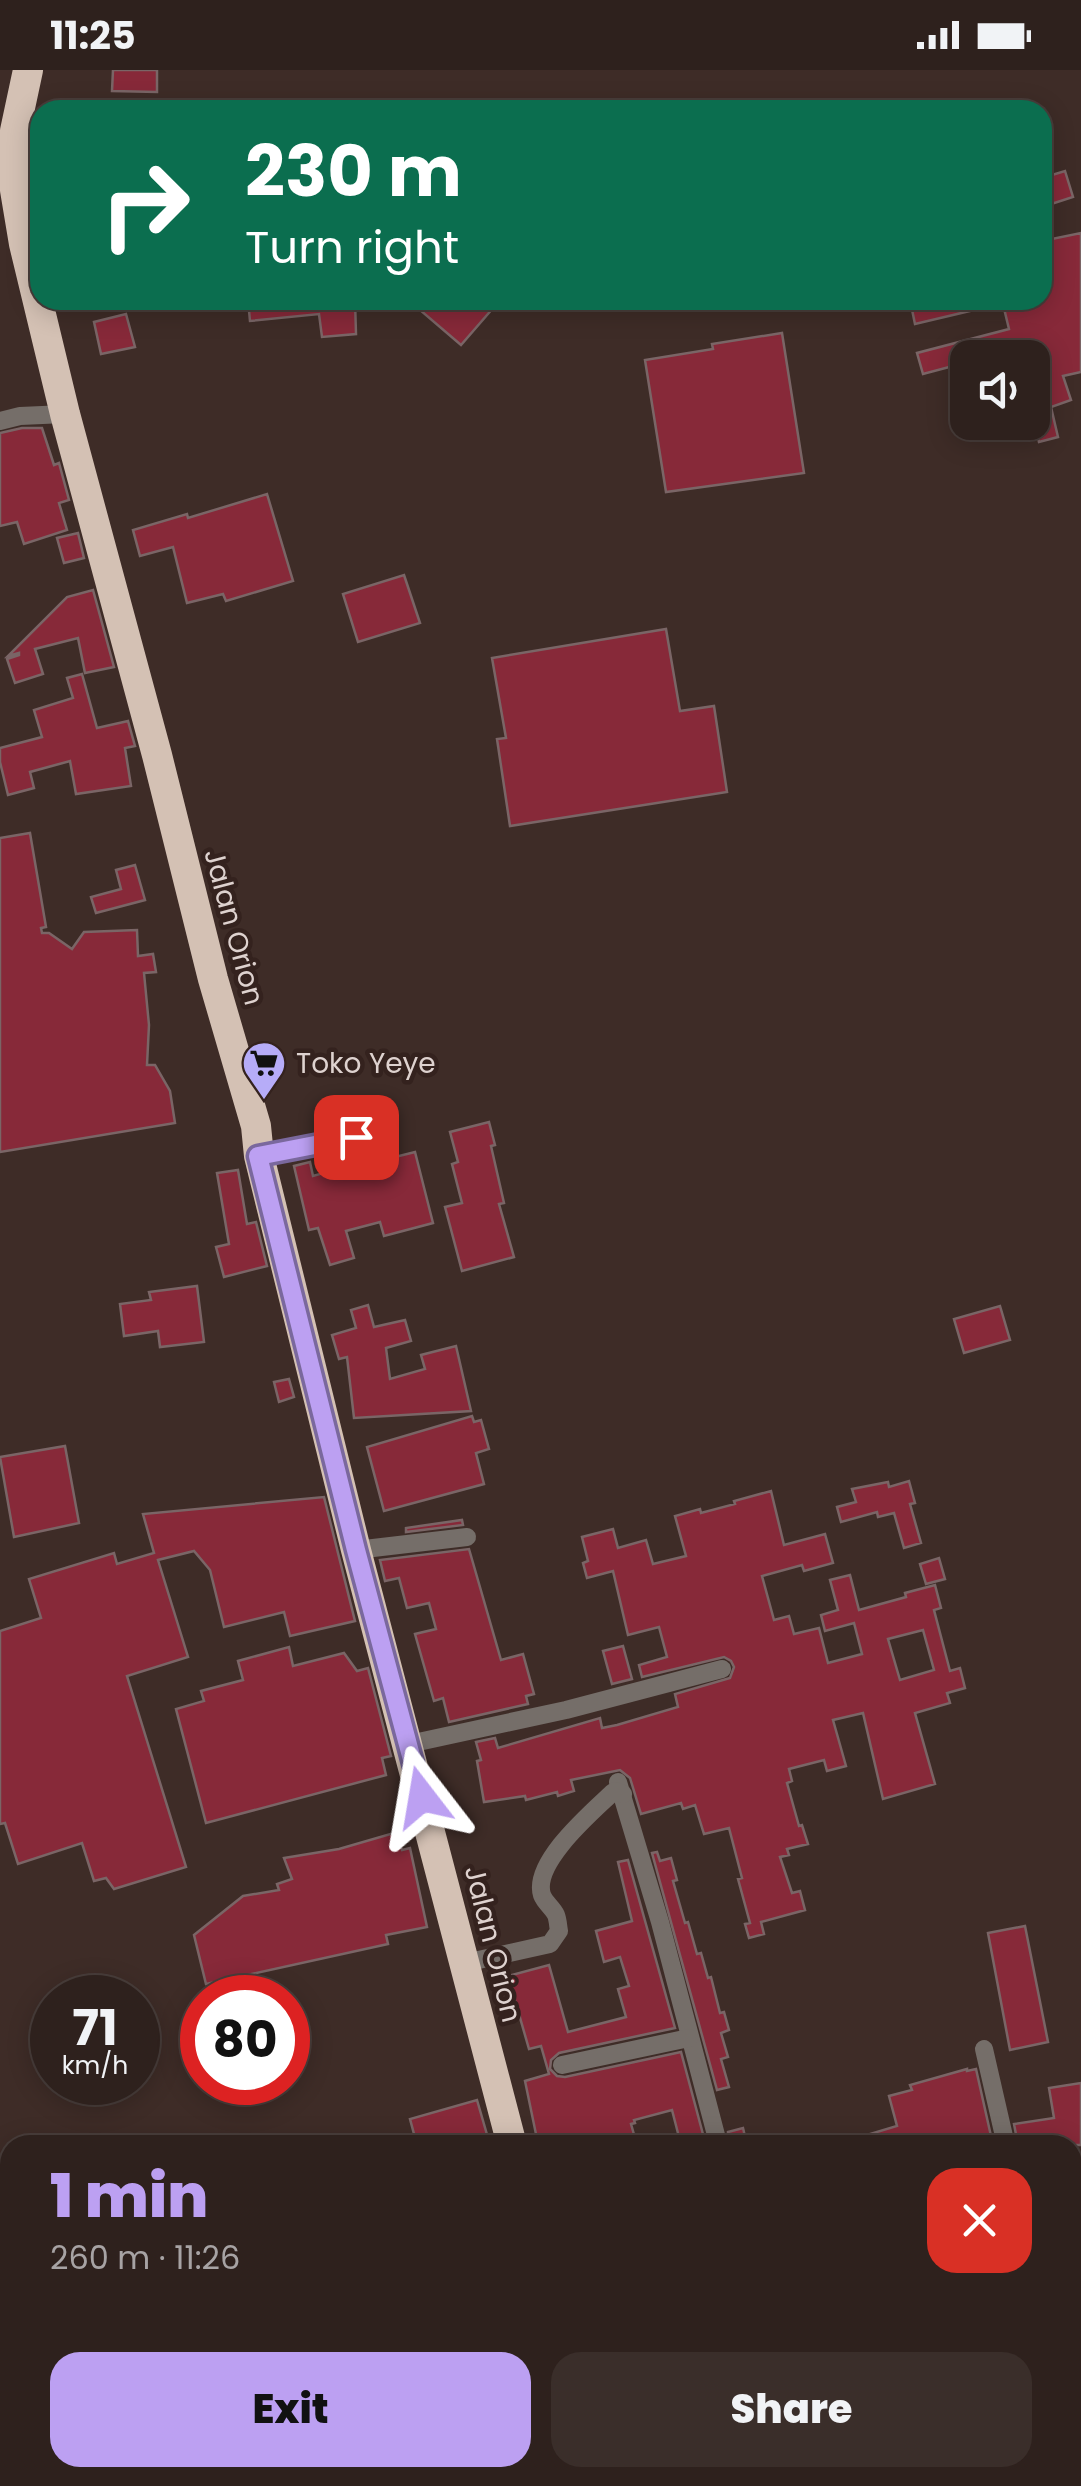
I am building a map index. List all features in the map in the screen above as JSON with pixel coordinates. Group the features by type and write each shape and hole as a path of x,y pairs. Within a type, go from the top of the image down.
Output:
{"highway":[{"name":"Jalan Orion","path":"28,70 14,130 13,161 30,269"},
{"name":"Jalan Orion","path":"40,310 213,979 256,1126 258,1156 356,1550 509,2135"}],"street":[{"path":"0,421 65,414"},
{"path":"258,1156 382,1135"},
{"path":"356,1550 467,1537"},
{"path":"409,1744 566,1710 722,1669"},
{"path":"465,1963 550,1944 559,1931 556,1913 542,1896 547,1866 571,1834 621,1788 716,2135"},
{"path":"562,2066 689,2038"},
{"path":"984,2049 1004,2135"}],"building":[{"path":"113,70 157,70 157,92 112,91"},
{"path":"1065,171 1073,197 1052,204 1052,175"},
{"path":"1081,233 1081,372 1063,376 1071,400 1051,407 1058,437 1050,439 1050,340 967,340 1009,329 1004,310 1052,310 1052,239"},
{"path":"249,310 355,310 356,334 322,337 319,314 250,321"},
{"path":"420,310 491,310 461,345"},
{"path":"912,310 974,310 915,324"},
{"path":"126,314 135,347 101,354 94,322"},
{"path":"782,333 804,473 666,492 645,360"},
{"path":"950,344 950,367 923,374 917,353"},
{"path":"42,428 54,465 59,463 69,500 59,503 67,530 24,544 17,522 0,526 0,433"},
{"path":"267,494 293,581 226,601 223,594 187,603 173,547 140,556 133,530"},
{"path":"78,533 84,558 64,563 57,538"},
{"path":"404,575 420,623 358,642 343,594"},
{"path":"93,590 114,667 85,673 78,638 35,649 43,674 15,683 7,659 19,653 8,656 67,597"},
{"path":"666,629 680,711 714,706 727,792 510,826 497,739 506,738 492,658"},
{"path":"82,674 97,728 128,721 135,746 125,748 131,786 76,794 70,761 30,772 34,788 8,795 0,748 42,737 34,710 73,698 67,678"},
{"path":"30,833 46,927 41,928 42,933 49,933 72,949 84,932 137,930 138,956 153,954 156,972 144,973 149,1025 147,1065 155,1065 170,1091 175,1123 0,1152 0,838"},
{"path":"135,865 145,900 96,913 91,897 121,889 116,870"},
{"path":"489,1122 504,1203 499,1204 514,1257 462,1271 445,1207 462,1203 452,1164 458,1162 450,1132"},
{"path":"415,1152 433,1223 384,1236 380,1222 346,1231 354,1258 330,1265 318,1228 309,1230 294,1166 310,1162 313,1176"},
{"path":"238,1170 247,1224 256,1222 267,1266 224,1277 216,1247 229,1244 217,1173"},
{"path":"197,1286 204,1342 160,1347 158,1331 124,1336 120,1304 151,1300 149,1292"},
{"path":"368,1305 374,1327 405,1320 411,1341 386,1348 390,1379 425,1369 421,1355 456,1346 471,1411 354,1418 347,1357 339,1359 332,1335 356,1328 351,1310"},
{"path":"1000,1306 1010,1340 964,1353 954,1319"},
{"path":"289,1379 294,1397 279,1402 274,1382"},
{"path":"472,1416 474,1422 481,1420 489,1449 476,1453 484,1484 384,1511 367,1447"},
{"path":"65,1446 79,1523 14,1537 0,1457"},
{"path":"909,1481 915,1503 910,1504 921,1543 904,1548 894,1513 878,1517 877,1512 841,1522 837,1507 856,1502 852,1489 888,1482 889,1487"},
{"path":"771,1491 784,1545 825,1534 833,1563 804,1571 802,1565 762,1576 774,1620 789,1616 794,1634 819,1628 828,1663 862,1654 854,1623 825,1631 821,1615 838,1610 830,1580 850,1575 859,1610 935,1585 941,1608 934,1610 950,1671 960,1668 965,1688 947,1693 950,1703 915,1713 935,1784 883,1799 863,1713 833,1720 846,1766 827,1771 824,1760 789,1769 792,1781 787,1783 808,1844 787,1849 789,1855 780,1857 792,1893 800,1891 805,1910 761,1922 764,1934 749,1938 745,1924 750,1923 738,1879 742,1878 729,1828 704,1834 695,1805 683,1809 681,1803 641,1814 630,1778 620,1770 571,1780 574,1791 558,1796 557,1792 526,1800 525,1796 484,1802 476,1742 495,1738 498,1748 600,1718 602,1728 617,1725 678,1707 675,1694 730,1678 734,1667 724,1657 642,1677 639,1665 667,1657 659,1627 628,1635 613,1571 587,1578 583,1563 588,1561 582,1537 613,1529 618,1548 646,1540 653,1564 686,1556 675,1516 700,1509 701,1513 735,1504 734,1501","holes":["923,1630 934,1670 900,1680 888,1639"]},
{"path":"324,1497 355,1621 290,1636 284,1612 224,1627 210,1570 194,1551 158,1560 188,1657 127,1676 186,1867 114,1889 106,1878 94,1881 82,1843 18,1864 5,1823 0,1824 0,1631 41,1618 29,1579 114,1553 117,1564 154,1553 143,1514"},
{"path":"462,1520 463,1525 406,1532 406,1528"},
{"path":"469,1549 501,1660 523,1654 534,1694 526,1696 528,1704 449,1722 443,1698 434,1701 415,1634 436,1629 429,1603 407,1608 399,1578 385,1581 380,1560"},
{"path":"939,1558 945,1579 926,1584 920,1564"},
{"path":"623,1646 632,1679 612,1684 603,1651"},
{"path":"289,1647 293,1666 344,1653 357,1671 368,1668 391,1756 382,1758 386,1775 206,1823 176,1709 204,1701 201,1691 243,1680 238,1661"},
{"path":"394,1833 402,1850 410,1848 427,1927 386,1935 388,1944 247,1975 204,1975 194,1935 243,1896 279,1890 277,1884 292,1879 284,1858 339,1849"},
{"path":"657,1852 660,1861 671,1858 685,1923 688,1922 697,1954 701,1953 708,1978 711,1977 720,2013 724,2012 729,2030 721,2033 728,2057 721,2059 729,2087 717,2090 652,1853"},
{"path":"628,1860 675,2028 559,2053 551,2060 550,2069 565,2077 681,2052 703,2135 678,2135 672,2110 634,2120 631,2124 634,2135 536,2135 525,2081 549,2074 541,2046 529,2049 508,1976 549,1965 568,2032 626,2017 618,1989 629,1986 620,1957 604,1962 596,1931 632,1921 618,1862"},
{"path":"1025,1926 1048,2042 1010,2050 988,1933"},
{"path":"976,2069 991,2135 867,2135 897,2126 889,2096 912,2090 910,2085"},
{"path":"1081,2083 1081,2135 1016,2135 1014,2124 1054,2118 1049,2088"},
{"path":"477,2100 487,2135 414,2135 410,2119"},
{"path":"743,2128 745,2135 728,2135"}],"place":[{"name":"Toko Yeye","path":"264,1101"}],"route":[{"path":"356,1137 258,1156 422,1797"}]}
